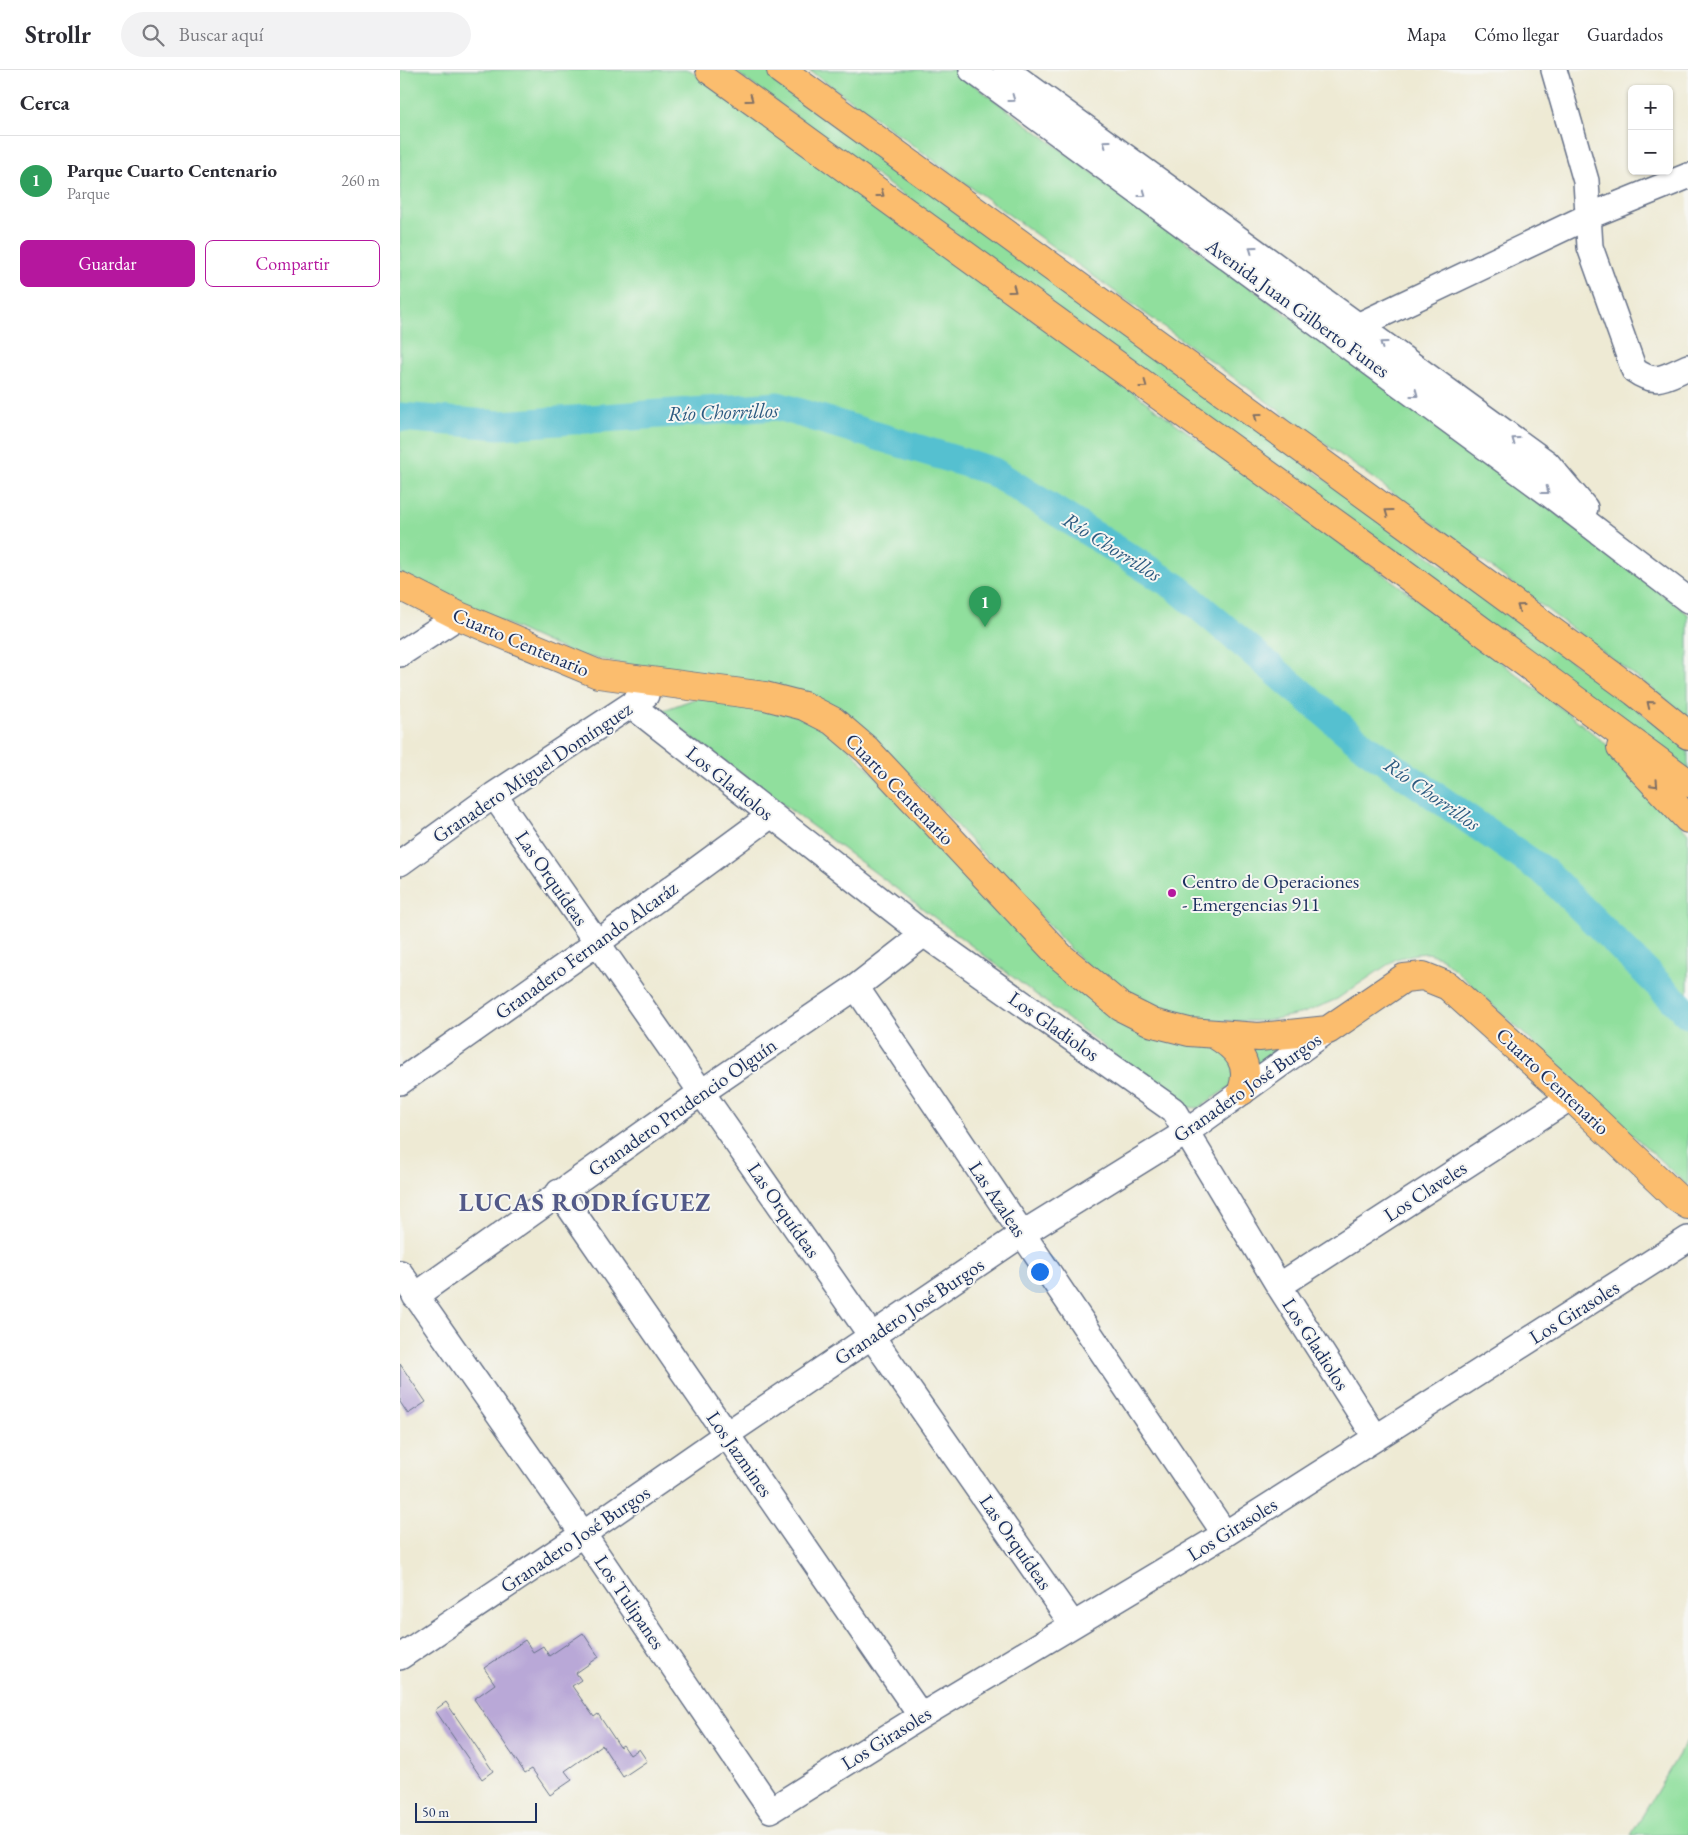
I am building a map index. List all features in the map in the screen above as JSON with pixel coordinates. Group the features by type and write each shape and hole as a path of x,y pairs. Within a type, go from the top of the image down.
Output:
{"main road":[{"path":"710,70 1574,697 1688,783"},
{"path":"780,70 1635,692 1688,735"},
{"name":"Cuarto Centenario","path":"400,586 459,616 598,674 765,696 804,706 832,721 867,750 1061,957 1121,1007 1153,1023 1189,1032 1259,1038 1328,1030"},
{"path":"1574,697 1688,819"},
{"name":"Cuarto Centenario","path":"1423,976 1448,986 1571,1096 1684,1205"},
{"name":"Granadero José Burgos","path":"1328,1030 1404,978 1423,976"},
{"path":"1214,1034 1235,1049 1243,1060 1246,1072 1242,1091"}],"street":[{"name":"Avenida Juan Gilberto Funes","path":"972,70 1348,331 1546,462 1621,550 1688,600"},
{"name":"Avenida Juan Gilberto Funes","path":"1006,70 1348,331"},
{"path":"1554,70 1586,180 1590,247 1634,370 1646,379 1658,379 1688,367"},
{"path":"1348,331 1587,217 1688,176"},
{"path":"400,654 459,616"},
{"name":"Granadero Miguel Domínguez","path":"400,862 494,795 664,682"},
{"name":"Los Gladiolos","path":"631,705 770,816 924,934 1173,1110 1185,1133 1279,1286 1376,1438"},
{"name":"Las Orquídeas","path":"494,795 1074,1625"},
{"name":"Granadero Fernando Alcaráz","path":"400,1082 597,943 770,816"},
{"name":"Granadero Prudencio Olguín","path":"415,1296 559,1192 856,987 924,934"},
{"name":"Las Azaleas","path":"856,987 1225,1534"},
{"name":"Granadero José Burgos","path":"400,1656 583,1534 726,1434 1022,1234 1185,1133 1328,1030"},
{"name":"Los Claveles","path":"1279,1286 1571,1096"},
{"name":"Los Jazmines","path":"559,1192 921,1716"},
{"name":"Los Girasoles","path":"771,1810 921,1716 1225,1534 1688,1239"},
{"name":"Los Tulipanes","path":"400,1273 583,1534 771,1810"}],"green space":[{"path":"400,70 690,70 1420,601 1612,749 1688,833 1688,1186 1442,958 1428,953 1396,959 1337,999 1304,1013 1266,1021 1222,1021 1171,1016 1144,1006 1115,988 1079,958 908,773 862,727 829,704 573,654 400,575"},
{"path":"733,70 766,70 904,169 1688,747 1688,772"},
{"path":"809,70 954,70 1153,218 1446,429 1688,614 1688,716 1382,485"},
{"path":"697,698 787,711 836,735 1053,961 1231,1052 1234,1084 1198,1108 1184,1107 881,877 658,712"},
{"path":"1288,1042 1256,1070 1245,1052 1262,1044"},
{"path":"1688,1739 1688,1835 1631,1835"}],"building":[{"path":"400,1364 426,1402 408,1414 400,1402"},
{"path":"583,1633 599,1657 576,1673 581,1680 572,1686 594,1717 598,1714 620,1747 623,1745 630,1755 639,1749 647,1761 623,1777 602,1745 565,1771 572,1780 550,1795 532,1769 525,1773 474,1699 495,1684 484,1668 525,1640 533,1652 543,1646 549,1656"},
{"path":"446,1702 493,1771 482,1779 435,1710"}],"waterway":[{"name":"Río Chorrillos","path":"400,417 500,425 778,406 992,471 1176,587 1365,747 1546,873 1688,1014"}],"place":[{"name":"Parque Cuarto Centenario","path":"985,627"},
{"name":"Centro de Operaciones - Emergencias 911","path":"1172,893"}],"district":[{"name":"LUCAS RODRÍGUEZ","path":"585,1202"}]}
